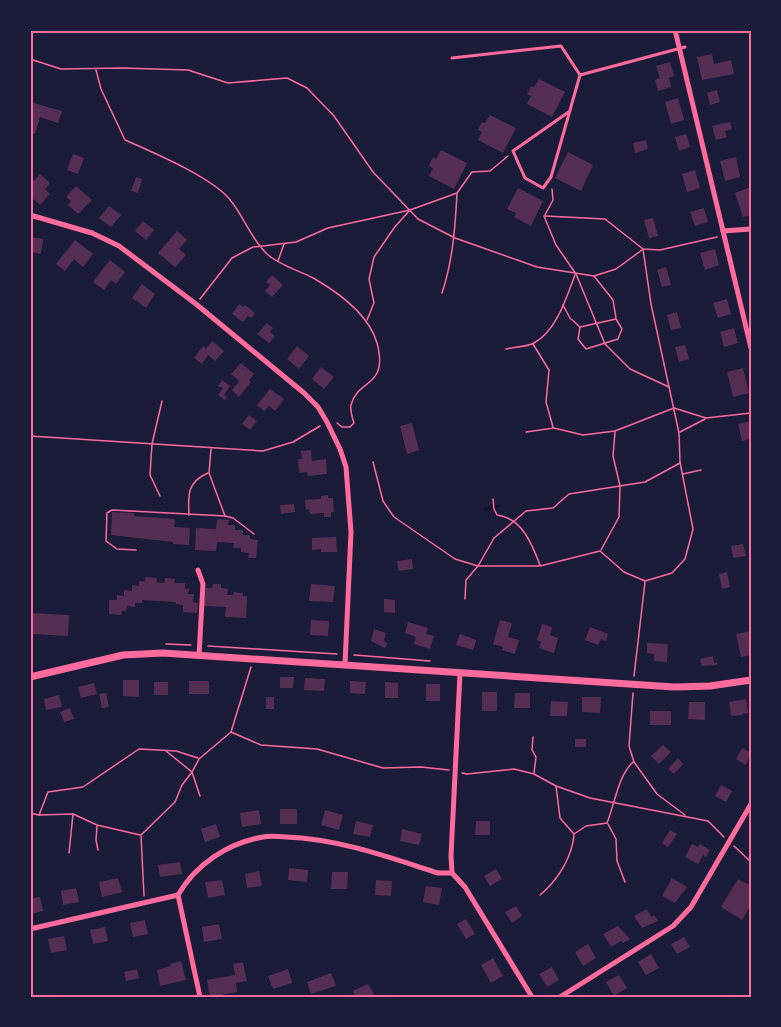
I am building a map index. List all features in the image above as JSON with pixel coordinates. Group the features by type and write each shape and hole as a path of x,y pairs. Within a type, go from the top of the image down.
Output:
{"street":[{"path":"675,30 682,48 751,348"},
{"path":"30,215 92,233 118,246 196,304 318,407 340,449 346,467 351,532 345,664"},
{"path":"724,233 751,229"},
{"path":"198,570 203,584 198,655"},
{"path":"30,677 123,655 164,653 691,687 751,680"},
{"path":"460,673 452,873 465,887 532,997"},
{"path":"560,997 673,926 691,907 751,804"},
{"path":"200,997 178,895 187,880 202,864 232,846 264,836 332,842 438,873 452,873"},
{"path":"30,928 178,895"}],"lane":[{"path":"452,58 561,46 580,75 570,111 550,177 543,188 525,178 513,152 570,111"},
{"path":"580,75 682,48"}],"path":[{"path":"30,59 61,69 188,70 228,83 287,78 307,88 334,116 373,172 418,219 455,238 537,267 594,276 616,269 643,249"},
{"path":"30,436 263,451 279,448 334,419 342,427 350,427 354,423 350,408 353,398 376,377 379,369 377,343 366,321 344,299 315,279 278,262 260,246 230,199 211,183 166,159 125,141 100,89 96,70"},
{"path":"442,293 449,272 455,238 457,193 472,172 490,171 513,152"},
{"path":"544,216 553,200 550,177"},
{"path":"196,304 232,258 253,247 296,242 328,228 410,210 457,193"},
{"path":"366,321 374,303 369,279 374,257 410,210"},
{"path":"544,216 605,219 643,249 660,250 724,233"},
{"path":"544,216 556,245 576,274 605,344 630,369 669,387"},
{"path":"278,262 284,244"},
{"path":"600,551 624,572 645,581 672,573 685,559 693,529 680,462 679,433 651,304 643,249"},
{"path":"506,349 533,344 550,328 576,274"},
{"path":"580,327 578,339 586,349 618,339 622,328 616,319 612,300 594,276"},
{"path":"563,305 570,318 580,327"},
{"path":"580,327 616,319"},
{"path":"533,344 549,370 546,402 554,428"},
{"path":"160,496 150,475 152,444 162,400"},
{"path":"526,432 554,428 583,435 615,431 674,408 706,418"},
{"path":"679,433 706,418 751,413"},
{"path":"373,462 383,501 394,517 455,560 478,566 540,566 600,551 619,518 620,486 613,456 615,431"},
{"path":"211,448 209,472 225,516"},
{"path":"465,598 466,580 478,566 494,538 526,511 553,508 569,494 645,482 680,462"},
{"path":"682,474 701,470"},
{"path":"189,515 188,494 198,477 209,472"},
{"path":"493,499 497,515 504,516 522,529 531,543 540,566"},
{"path":"136,550 117,549 106,542 107,513 112,510 225,516 233,518 254,534"},
{"path":"645,581 629,746 634,762 657,794 686,816"},
{"path":"145,903 141,874 141,835 175,802 182,785 199,759 231,732 254,659"},
{"path":"231,732 261,745 317,749 383,768 421,767 468,774 514,769 534,774 556,786 590,798 708,821 751,862"},
{"path":"533,737 532,750 536,757 534,774"},
{"path":"39,815 48,792 83,787 139,749 176,751 199,759"},
{"path":"165,751 192,772 200,796"},
{"path":"626,882 617,861 616,839 608,823 624,771 634,762"},
{"path":"540,895 553,884 573,847 574,834 560,818 556,786"},
{"path":"30,813 73,814 97,825 141,835"},
{"path":"69,853 73,814"},
{"path":"574,834 586,826 608,823"},
{"path":"97,825 98,850"}],"building":[{"path":"712,54 714,64 731,60 734,74 702,80 697,57"},
{"path":"670,62 674,76 669,78 671,87 658,91 655,80 660,78 656,66"},
{"path":"539,79 565,92 552,117 527,104 531,96 527,94 531,86 534,87"},
{"path":"717,90 720,102 710,105 707,93"},
{"path":"678,98 684,120 671,124 665,102"},
{"path":"30,102 62,111 58,123 40,117 35,134 30,133"},
{"path":"490,115 516,128 503,153 478,140 482,132 478,130 482,122 485,123"},
{"path":"730,122 732,129 725,131 727,137 716,140 712,126"},
{"path":"686,134 690,147 679,151 675,137"},
{"path":"646,140 648,149 635,153 633,143"},
{"path":"441,150 467,163 454,189 429,176 433,168 429,166 433,157 436,159"},
{"path":"568,152 593,165 581,191 555,178"},
{"path":"73,154 84,158 78,174 67,170"},
{"path":"736,157 740,177 725,181 720,161"},
{"path":"695,170 700,188 687,192 682,174"},
{"path":"40,174 50,183 45,189 50,194 40,205 30,196 30,185"},
{"path":"136,177 142,179 138,193 131,191"},
{"path":"76,186 92,200 78,214 68,205 71,201 66,197"},
{"path":"751,187 751,215 743,217 735,193"},
{"path":"518,188 543,201 531,226 514,217 516,213 507,209"},
{"path":"109,206 121,215 111,227 99,218"},
{"path":"704,208 708,222 695,226 690,212"},
{"path":"653,218 658,236 649,238 644,220"},
{"path":"143,221 154,230 146,240 135,231"},
{"path":"177,231 187,240 179,249 186,255 175,267 158,253"},
{"path":"30,237 43,239 41,254 30,252"},
{"path":"75,240 93,254 83,267 74,259 65,271 56,264"},
{"path":"715,249 719,265 705,270 700,253"},
{"path":"110,260 125,272 116,284 111,280 104,290 93,282"},
{"path":"666,267 671,285 662,287 657,270"},
{"path":"272,275 283,285 272,297 265,291 270,285 266,282"},
{"path":"142,284 155,294 146,308 132,298"},
{"path":"727,299 731,314 718,318 713,303"},
{"path":"239,304 243,307 245,305 255,313 243,322 232,314"},
{"path":"677,312 681,328 671,330 667,315"},
{"path":"267,323 273,328 270,332 275,336 269,343 257,334"},
{"path":"734,328 738,343 724,347 720,332"},
{"path":"212,341 224,351 215,361 208,355 202,364 194,358 203,346 206,349"},
{"path":"685,345 689,359 679,362 675,347"},
{"path":"297,346 309,356 299,369 287,359"},
{"path":"241,363 254,374 249,380 251,382 239,397 232,390 239,381 231,374"},
{"path":"321,367 334,377 324,389 312,379"},
{"path":"743,368 749,393 733,397 727,372"},
{"path":"222,380 230,386 224,395 227,397 225,400 218,395 223,388 218,386"},
{"path":"270,389 284,399 275,411 269,406 264,411 257,405"},
{"path":"249,415 257,421 250,430 242,424"},
{"path":"751,421 751,437 742,441 738,424"},
{"path":"412,423 419,450 407,454 400,426"},
{"path":"311,450 312,461 326,459 327,474 308,476 307,472 299,473 298,459 302,459 301,451"},
{"path":"328,495 328,498 333,498 334,512 331,512 331,517 324,517 324,513 310,514 309,509 306,510 305,500 321,499 321,496"},
{"path":"294,504 295,512 281,514 280,505"},
{"path":"112,512 175,519 174,527 190,528 189,545 111,535"},
{"path":"217,519 229,520 228,525 235,525 235,530 243,530 243,535 250,535 250,539 258,540 256,558 248,558 249,553 241,552 241,548 233,548 234,543 217,542 216,551 195,550 196,528 216,529"},
{"path":"336,537 337,552 312,550 312,538"},
{"path":"743,544 746,556 733,558 731,546"},
{"path":"412,559 413,569 399,571 397,561"},
{"path":"727,572 730,587 722,589 719,574"},
{"path":"145,577 157,578 156,582 164,583 165,578 175,579 174,583 185,583 185,588 189,589 188,594 194,594 193,602 198,603 197,613 183,612 183,605 176,604 176,602 142,600 142,603 135,603 135,607 127,606 126,611 122,611 121,615 109,614 109,600 117,600 117,595 124,596 124,590 132,591 132,585 139,586 139,581 145,582"},
{"path":"213,584 221,584 221,588 228,589 227,595 233,595 234,592 247,596 246,618 225,617 226,607 204,606 206,588 212,588"},
{"path":"311,584 335,586 333,602 309,601"},
{"path":"384,599 395,600 395,613 384,612"},
{"path":"30,613 69,615 68,636 30,634"},
{"path":"311,620 329,621 328,636 310,635"},
{"path":"500,620 512,623 508,637 519,640 515,654 493,644"},
{"path":"408,622 428,628 426,634 434,636 430,649 414,644 416,637 405,633"},
{"path":"542,624 552,627 550,635 558,638 554,653 539,648 541,642 537,640"},
{"path":"590,627 608,634 606,641 601,639 598,645 585,640"},
{"path":"374,629 386,633 385,648 371,641"},
{"path":"751,631 751,655 741,657 736,634"},
{"path":"460,634 476,640 473,650 456,645"},
{"path":"647,643 668,644 667,662 654,661 654,654 647,653"},
{"path":"713,656 714,663 717,662 717,665 702,666 700,659"},
{"path":"280,677 294,677 293,688 280,688"},
{"path":"305,678 325,679 324,691 304,690"},
{"path":"123,680 139,680 139,697 123,696"},
{"path":"189,681 209,681 209,694 189,694"},
{"path":"350,681 366,682 365,694 350,693"},
{"path":"154,682 168,682 168,695 154,695"},
{"path":"385,682 398,683 398,698 385,698"},
{"path":"94,683 97,694 81,698 78,687"},
{"path":"426,684 440,684 440,701 426,701"},
{"path":"482,692 497,692 497,711 482,711"},
{"path":"106,693 109,707 102,708 99,694"},
{"path":"515,693 530,693 530,708 514,708"},
{"path":"59,695 62,707 46,710 44,699"},
{"path":"266,697 274,697 274,709 266,709"},
{"path":"582,697 601,697 600,713 582,712"},
{"path":"746,699 748,713 731,716 729,702"},
{"path":"551,701 568,702 567,716 550,716"},
{"path":"689,702 705,702 705,720 688,719"},
{"path":"70,708 74,719 64,722 60,712"},
{"path":"650,711 671,711 671,725 650,725"},
{"path":"575,739 586,739 586,747 575,747"},
{"path":"663,745 671,752 659,764 651,756"},
{"path":"742,748 751,753 746,765 736,759"},
{"path":"678,758 683,764 674,774 668,769"},
{"path":"721,785 732,791 726,802 715,796"},
{"path":"280,809 297,809 297,824 280,824"},
{"path":"259,810 261,824 242,827 240,813"},
{"path":"325,810 343,815 339,830 321,825"},
{"path":"356,821 373,825 370,837 353,834"},
{"path":"476,821 490,821 490,835 475,835"},
{"path":"216,824 220,837 205,842 201,829"},
{"path":"402,829 422,834 419,845 400,841"},
{"path":"670,830 677,834 668,847 662,843"},
{"path":"692,844 698,847 700,844 710,850 706,857 703,855 698,864 685,857"},
{"path":"180,862 182,874 160,877 158,865"},
{"path":"289,868 308,870 307,882 288,880"},
{"path":"496,869 502,879 490,886 484,876"},
{"path":"259,871 262,886 247,888 245,874"},
{"path":"332,872 348,872 347,889 331,889"},
{"path":"118,878 122,892 102,897 99,882"},
{"path":"672,878 687,887 675,903 662,896"},
{"path":"738,879 751,886 751,905 742,920 721,907"},
{"path":"222,880 225,895 208,898 205,882"},
{"path":"376,880 392,881 391,896 375,895"},
{"path":"426,886 442,888 439,905 423,902"},
{"path":"76,888 79,902 63,905 61,891"},
{"path":"40,897 43,911 30,914 30,899"},
{"path":"516,906 522,916 512,923 505,912"},
{"path":"647,909 651,917 654,915 658,921 642,928 634,916"},
{"path":"466,919 475,934 466,939 457,924"},
{"path":"145,920 148,934 133,937 130,923"},
{"path":"219,924 222,939 204,942 202,927"},
{"path":"618,926 630,939 611,947 603,934"},
{"path":"105,927 108,941 93,944 90,930"},
{"path":"64,936 67,950 51,953 48,939"},
{"path":"684,937 690,947 677,954 671,944"},
{"path":"588,944 596,958 583,966 575,952"},
{"path":"651,954 659,968 646,975 638,962"},
{"path":"493,958 503,976 491,983 481,965"},
{"path":"181,961 186,980 160,986 157,970"},
{"path":"243,962 247,981 236,983 237,992 210,997 207,980 235,975 233,964"},
{"path":"552,967 559,980 547,987 539,974"},
{"path":"137,969 139,978 126,981 124,972"},
{"path":"288,969 292,983 273,989 268,976"},
{"path":"331,973 336,986 311,994 307,982"},
{"path":"619,975 627,988 614,996 606,982"},
{"path":"368,984 375,996 356,997 353,991"}],"waterway":[{"path":"486,509 499,506"}]}
